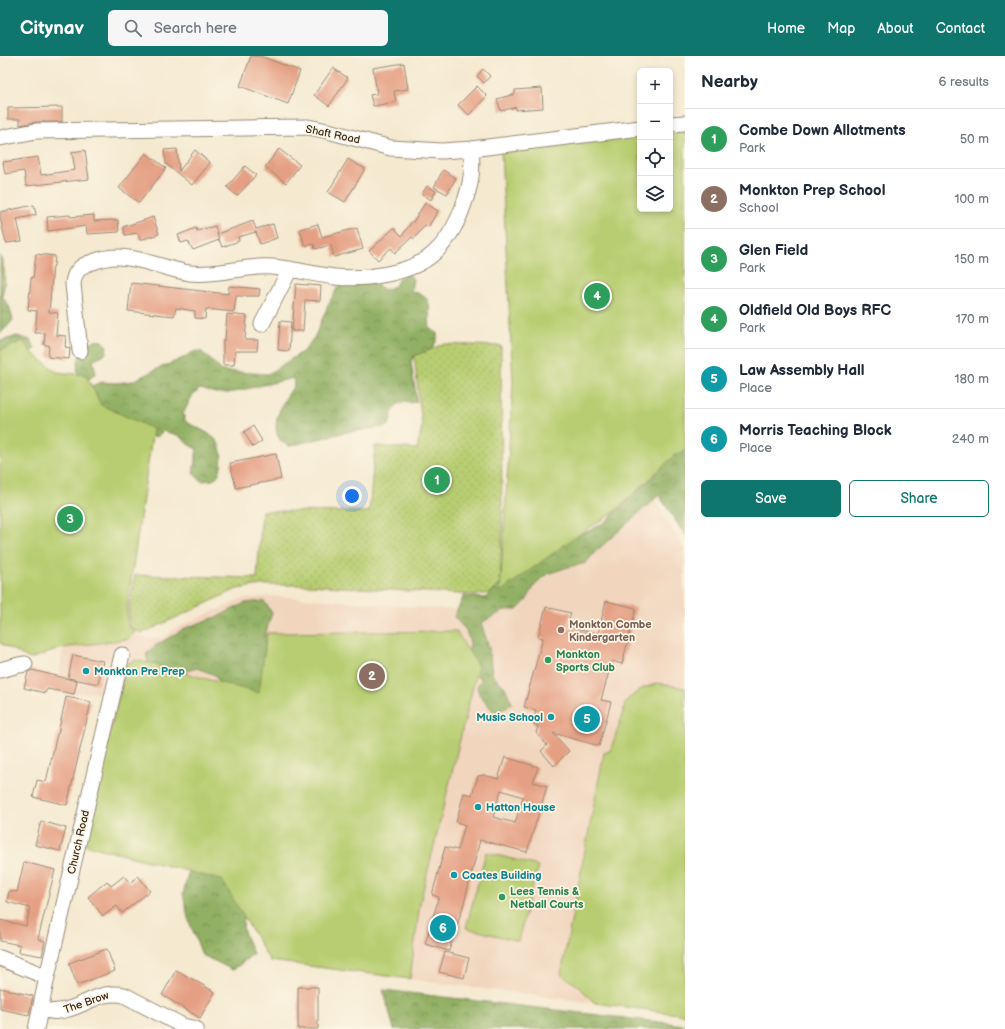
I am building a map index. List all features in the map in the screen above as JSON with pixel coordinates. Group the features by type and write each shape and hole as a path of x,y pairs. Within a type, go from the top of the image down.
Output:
{"street":[{"path":"673,124 685,122"},
{"name":"Shaft Road","path":"0,138 44,131 308,127 391,148 442,151 471,150 637,128"},
{"path":"80,351 73,276 78,269 85,264 103,258 116,256 126,257 192,273 204,273 260,266 290,269 336,277 374,276 414,266 433,255 446,239 456,223 465,202 472,177 471,150"},
{"path":"262,324 290,269"},
{"name":"Church Road","path":"36,1029 122,655"},
{"path":"0,670 25,664"},
{"path":"0,958 47,977"},
{"name":"The Brow","path":"41,1010 53,1012 60,1011 72,1008 104,994 114,992 124,994 183,1026 196,1029"}],"shaded area":[{"path":"0,351 31,352 57,372 86,375 101,405 153,429 127,608 127,625 133,632 144,637 164,638 174,629 241,599 272,596 442,609 486,610 511,604 653,498 685,550 683,586 685,586 685,1015 270,961 222,880 82,844 106,693 56,693 63,648 30,659 0,643"}],"green space":[{"path":"685,132 685,451 675,455 613,513 574,538 500,592 513,383 501,151 637,137 637,212 673,212 673,134"},
{"path":"0,255 5,276 2,296 9,306 13,320 0,333"},
{"path":"409,274 413,279 411,291 425,297 428,300 430,309 430,329 437,333 437,340 432,349 414,356 411,362 417,402 402,402 398,404 393,409 388,426 342,433 290,446 281,441 277,435 276,428 282,405 294,386 293,378 229,393 216,393 200,389 192,396 183,414 186,422 206,432 216,440 220,447 222,456 219,474 213,480 201,481 193,473 197,449 189,445 178,435 163,431 157,437 144,435 111,423 78,378 77,371 79,358 85,346 96,341 103,341 107,346 106,353 93,361 96,373 87,381 89,387 102,382 116,383 133,381 196,351 202,352 222,371 268,374 305,350 315,336 330,301 338,287 347,281 373,283 385,290 395,286 399,278"},
{"path":"17,336 30,340 35,348 26,362 0,370 0,341"},
{"path":"23,341 31,352 57,372 86,375 101,405 153,429 127,608 127,625 135,632 128,639 63,648 30,659 0,643 0,351"},
{"path":"444,344 501,346 502,526 500,592 475,595 309,585 261,585 237,589 143,633 135,631 129,626 129,607 135,575 257,578 262,511 369,512 375,446 417,449 422,426 414,355"},
{"path":"685,445 685,535 659,495 595,552 586,563 548,574 535,585 526,601 517,610 505,610 481,623 489,647 492,675 505,687 512,704 495,713 479,694 477,686 482,679 469,671 468,659 470,643 466,630 454,617 464,596 485,598 508,577 563,541 589,531 605,522 655,475 666,456"},
{"path":"264,601 272,613 265,635 265,659 245,887 243,929 253,954 233,970 202,955 188,918 183,894 229,703 215,675 197,668 174,675 150,669 146,654 155,646 185,628 219,616 245,603"},
{"path":"456,631 478,666 420,903 410,979 270,961 222,880 82,844 127,664 137,660 259,693 267,633"},
{"path":"658,683 685,688 685,1015 595,1003 577,985 561,974 604,753 610,751 626,701 641,689"},
{"name":"Lees Tennis & Netball Courts","path":"486,852 538,866 518,941 466,928"},
{"path":"383,990 685,1025 685,1029 394,1029"}],"building":[{"path":"251,56 260,56 300,71 288,104 240,86"},
{"path":"404,63 408,89 394,91 396,102 373,106 370,95 377,94 373,68"},
{"path":"333,68 348,78 329,106 314,95"},
{"path":"483,69 490,76 484,83 477,76"},
{"path":"477,86 487,96 469,115 458,105"},
{"path":"542,88 543,108 516,110 516,107 501,111 497,99 515,94 515,90"},
{"path":"62,107 62,122 36,122 20,125 20,119 8,119 8,108"},
{"path":"177,149 179,171 195,150 210,163 192,185 166,164 164,150"},
{"path":"279,149 300,165 286,183 265,167"},
{"path":"85,150 89,179 26,186 24,171 5,174 3,162 38,157 41,175 75,170 72,152"},
{"path":"146,153 166,168 139,203 119,188"},
{"path":"348,159 365,169 345,202 328,192"},
{"path":"245,166 256,175 237,196 227,187"},
{"path":"443,170 456,178 447,194 434,187"},
{"path":"427,186 436,191 431,200 422,194"},
{"path":"425,203 438,211 428,227 425,225 414,239 412,237 395,253 391,248 378,260 369,251 394,228 402,236"},
{"path":"34,205 36,215 17,219 22,241 6,243 0,212"},
{"path":"70,215 70,217 94,215 94,221 118,220 119,232 87,234 86,226 48,231 47,217"},
{"path":"153,217 159,234 140,240 138,233 125,235 123,227"},
{"path":"253,221 256,229 273,224 277,238 260,244 256,232 238,237 239,241 222,247 217,234"},
{"path":"318,224 322,237 357,228 363,249 334,257 331,245 315,249 314,244 305,246 300,229"},
{"path":"215,226 219,240 193,250 188,241 181,243 178,235 196,228 197,231"},
{"path":"36,254 55,256 49,312 58,313 56,335 66,336 65,347 70,348 69,359 48,357 49,345 44,345 45,333 35,333 37,311 28,310 31,278 33,278"},
{"path":"131,283 228,294 229,286 260,289 259,296 236,296 234,312 206,309 205,319 195,318 195,311 176,308 174,316 128,311"},
{"path":"296,284 321,286 320,301 305,300 303,331 292,331"},
{"path":"227,314 247,316 245,340 258,340 257,351 235,351 234,365 223,365 223,340 225,340"},
{"path":"280,321 291,322 289,351 278,350"},
{"path":"253,426 262,441 253,447 244,432"},
{"path":"276,454 281,479 236,488 230,463"},
{"path":"606,601 636,608 622,664 612,661 601,700 611,702 599,746 553,733 569,751 554,766 541,751 547,745 536,733 538,726 533,724 536,710 524,707 543,638 538,637 546,607 571,613 567,627 598,634"},
{"name":"Monkton Pre Prep","path":"73,655 103,661 98,684 68,678"},
{"path":"32,670 77,681 74,694 47,689 45,693 24,688 28,672"},
{"path":"66,697 91,702 67,805 33,797 37,780 46,782"},
{"path":"505,757 538,767 533,782 547,786 527,852 480,840 464,903 449,951 425,944 439,897 432,895 445,847 458,850 465,825 456,822 464,793 472,795 478,776 484,775 498,779","holes":["501,790 523,797 515,823 493,817"]},
{"path":"41,821 66,828 60,851 35,845"},
{"path":"24,862 55,870 38,939 45,941 42,956 19,952 20,945 0,941 0,920 26,926 30,908 7,902 9,891 17,892"},
{"path":"124,876 130,883 138,876 150,891 122,913 117,906 103,916 88,897 107,881 111,886"},
{"path":"107,949 115,971 77,985 69,963"},
{"path":"445,952 469,958 464,978 439,972"},
{"path":"176,970 215,992 200,1018 162,995"},
{"path":"298,987 318,987 318,1029 298,1029"},
{"path":"0,988 33,996 29,1015 0,1009"}],"place":[{"name":"Oldfield Old Boys RFC","path":"597,296"},
{"name":"Combe Down Allotments","path":"437,480"},
{"name":"Glen Field","path":"70,519"},
{"name":"Monkton Combe Kindergarten","path":"561,630"},
{"name":"Monkton Sports Club","path":"548,660"},
{"name":"Monkton Pre Prep","path":"86,671"},
{"name":"Monkton Prep School","path":"372,676"},
{"name":"Music School","path":"551,717"},
{"name":"Law Assembly Hall","path":"587,719"},
{"name":"Hatton House","path":"478,807"},
{"name":"Coates Building","path":"454,875"},
{"name":"Lees Tennis & Netball Courts","path":"502,897"},
{"name":"Morris Teaching Block","path":"443,928"}]}
